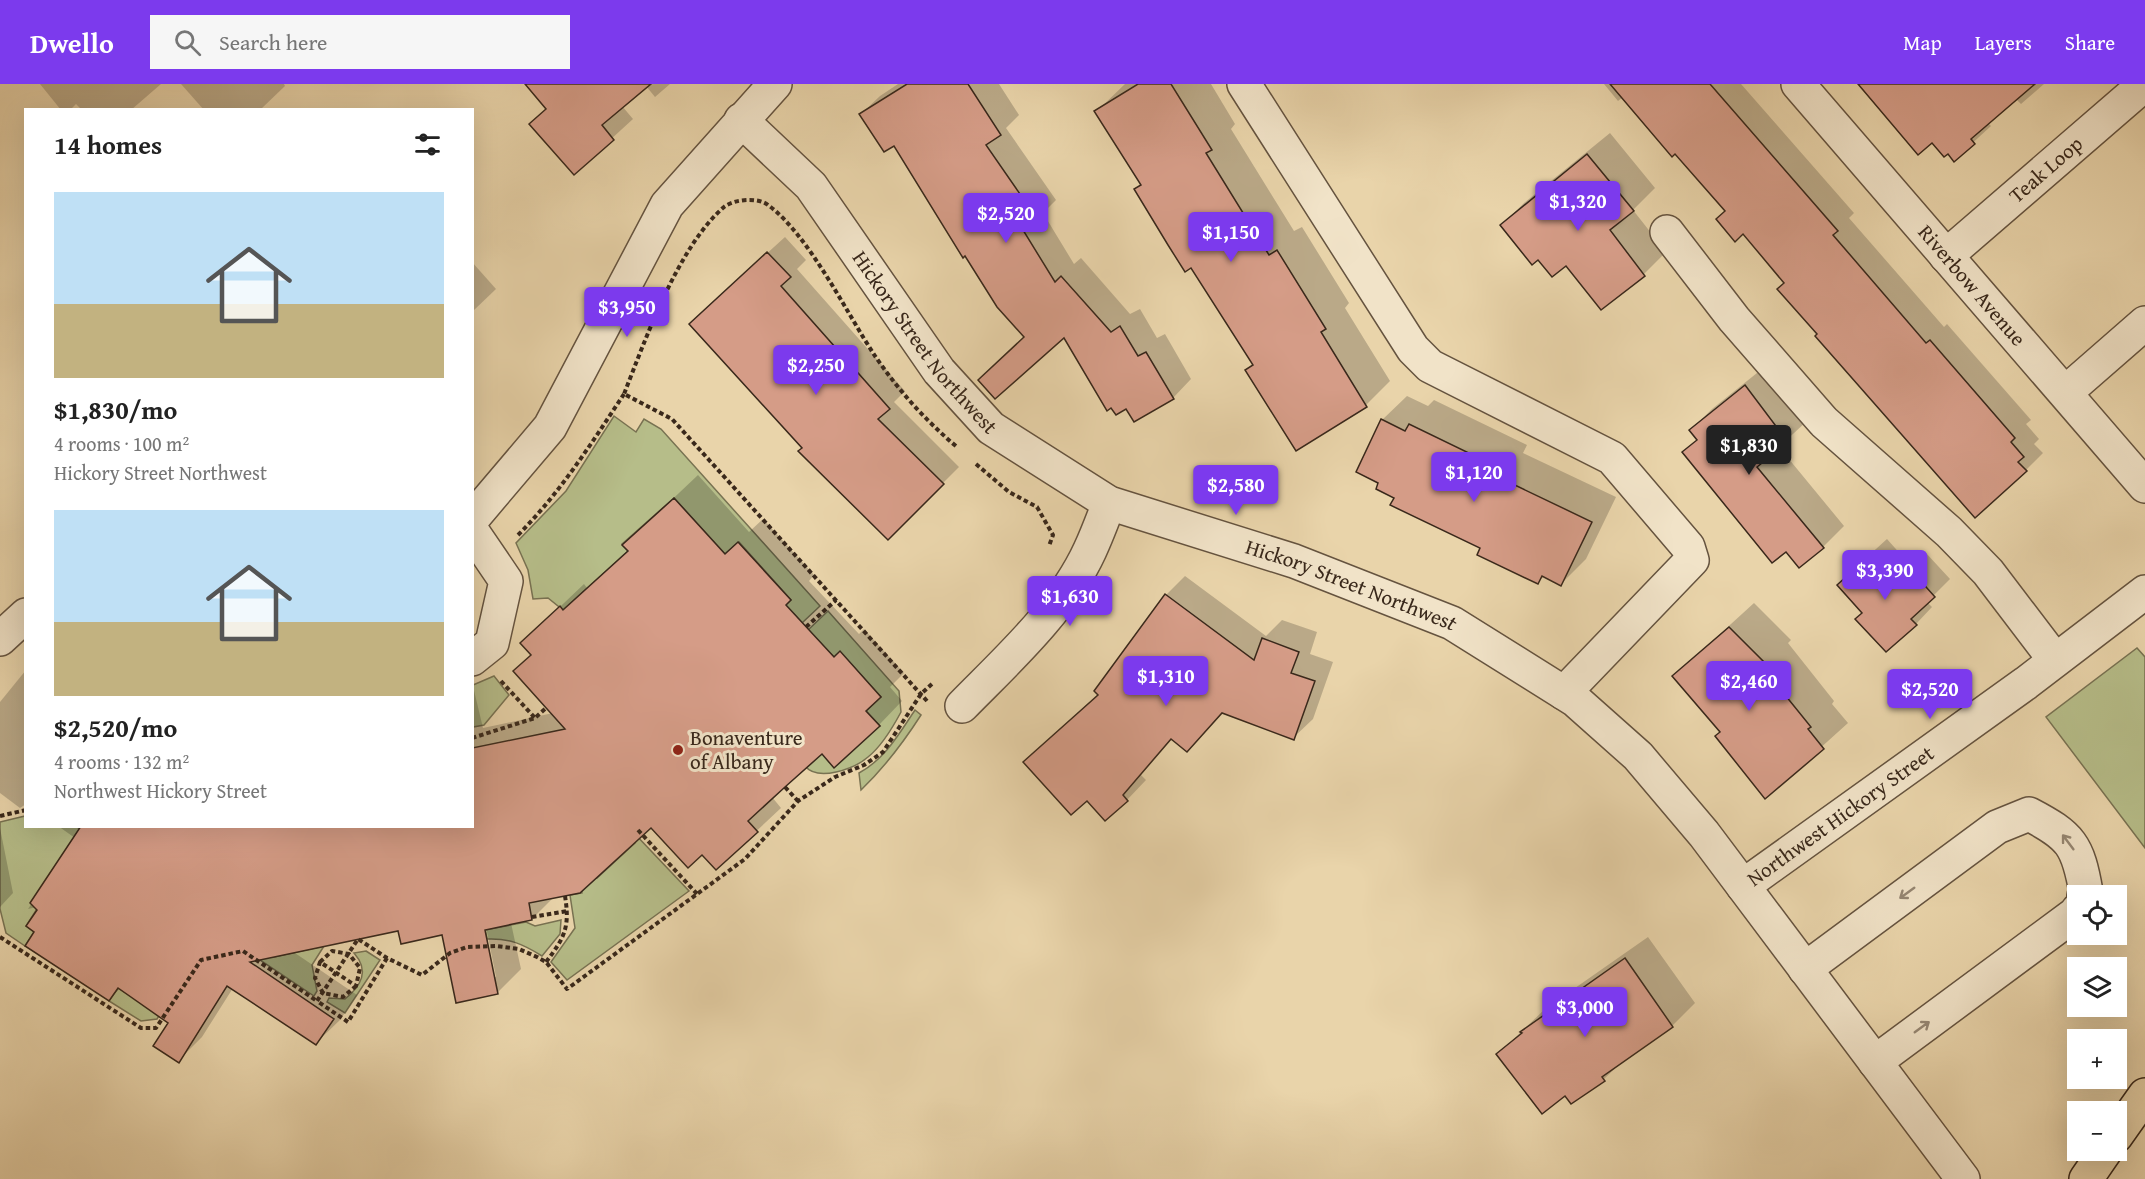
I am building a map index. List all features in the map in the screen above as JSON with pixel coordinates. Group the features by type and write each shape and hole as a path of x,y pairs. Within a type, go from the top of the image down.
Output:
{"main road":[{"path":"2127,1120 2145,1095"},
{"path":"2086,1179 2098,1161"}],"street":[{"path":"474,517 550,427 667,205 774,84"},
{"path":"1244,84 1413,349 1430,366 1612,458 1688,547 1692,560 1564,693"},
{"name":"Riverbow Avenue","path":"1798,84 2145,486"},
{"name":"Teak Loop","path":"1946,256 2145,84"},
{"name":"Hickory Street Northwest","path":"741,120 811,186 939,371 991,428 1109,503 1294,561 1452,623 1564,693 1638,756 1704,834 1743,886"},
{"path":"1667,232 1734,319 1824,422 1950,532 1988,572 2055,660"},
{"path":"2066,392 2145,323"},
{"path":"948,707 1031,635 1062,596 1090,552 1109,503"},
{"path":"474,534 506,581 492,644 476,657"},
{"name":"Northwest Hickory Street","path":"1964,1179 1743,886 2055,660 2137,609"},
{"path":"0,639 24,617"},
{"path":"1805,969 1997,827 2029,814 2059,830 2080,858 2085,885"},
{"path":"1875,1062 2067,920"}],"path":[{"path":"491,560 544,509 573,471 624,394 657,308 695,242 726,205 746,200 766,203 796,233 876,357 909,402 960,450"},
{"path":"624,394 672,419 921,694 948,707"},
{"path":"969,457 1009,492 1037,507 1053,535 1046,556"},
{"path":"806,627 836,600"},
{"path":"476,657 535,718"},
{"path":"317,1001 358,939 387,958 422,975 450,953 471,945 519,949 546,962 567,989 745,859 798,801 834,777 864,765 882,753 921,694 941,676"},
{"path":"474,737 535,718 546,708"},
{"path":"785,787 798,801"},
{"path":"0,816 24,810"},
{"path":"638,830 698,895"},
{"path":"546,962 559,945 569,919 566,896"},
{"path":"532,917 568,910"},
{"path":"0,937 141,1028 156,1028 201,960 243,951 348,1022 387,958"},
{"path":"332,951 349,954 360,968 356,986 343,997 323,993 315,978 320,962 332,951"},
{"path":"320,962 356,986"}],"green space":[{"path":"614,416 636,432 644,419 661,429 820,606 802,623 794,614 789,619 781,609 791,600 739,542 725,554 674,498 622,544 628,551 563,610 548,598 533,599 528,570 516,543 566,491"},
{"path":"828,611 899,691 901,712 891,730 868,757 854,766 836,772 818,773 805,766 820,752 880,726 866,711 881,697 840,652 834,657 808,630"},
{"path":"2137,648 2145,657 2145,848 2046,717"},
{"path":"494,676 509,695 484,725 474,727 474,685"},
{"path":"915,710 921,715 886,764 861,790 859,773 884,753"},
{"path":"24,816 24,828 79,828 86,832 26,926 34,932 25,946 6,933 0,909 0,822"},
{"path":"634,833 689,891 567,980 551,962 575,928 570,895 582,893 580,881 597,878 635,843"},
{"path":"185,898 274,957 324,946 312,965 317,991 314,996 242,948 196,957 157,1019 141,1021 109,1001 118,988 129,995 141,977 149,981 167,954 156,946 168,929 160,924 171,908 163,902"},
{"path":"561,920 560,934 542,956 516,943 487,939 485,930 526,922 535,926"},
{"path":"366,951 380,960 345,1013 327,1002 329,998 345,999 355,989 362,978 362,966 354,953"}],"building":[{"path":"525,84 651,84 602,125 614,140 574,175 529,124 546,109"},
{"path":"907,84 968,84 1001,135 986,145 1038,220 1023,230 1055,282 1061,276 1111,332 1120,326 1138,356 1146,352 1174,399 1134,422 1126,409 1116,415 1111,408 1107,411 1064,338 995,399 978,380 1024,337 997,307 965,256 963,258 894,146 884,152 859,114"},
{"path":"1138,84 1171,84 1212,150 1206,153 1269,255 1277,250 1326,329 1321,332 1367,407 1296,451 1245,370 1253,365 1191,268 1185,272 1168,245 1134,189 1141,185 1094,111"},
{"path":"1610,84 1710,84 1838,231 1833,235 1926,343 1930,340 2015,438 2011,442 2024,457 2018,462 2027,471 1975,518 1815,336 1817,334 1777,289 1784,283 1743,234 1735,242 1716,219 1725,211 1675,154 1672,157"},
{"path":"1858,84 2035,84 1971,139 1975,144 1954,162 1948,154 1944,157 1932,143 1918,155"},
{"path":"1587,154 1634,211 1610,230 1645,276 1601,310 1566,266 1552,277 1538,260 1532,265 1500,225"},
{"path":"767,252 791,277 781,286 890,409 878,419 944,484 888,540 798,451 802,448 689,324"},
{"path":"1745,385 1788,442 1757,467 1824,548 1799,568 1786,552 1772,563 1682,452 1697,440 1689,430"},
{"path":"1381,419 1405,431 1409,424 1504,470 1500,478 1592,522 1561,586 1542,576 1538,584 1477,555 1480,548 1390,505 1394,498 1376,489 1378,483 1356,472"},
{"name":"Bonaventure of Albany","path":"674,498 725,554 738,542 791,600 786,605 834,657 840,651 881,697 866,711 880,726 834,768 822,754 748,821 758,832 716,870 702,855 688,868 651,828 580,893 529,903 532,920 485,930 498,994 456,1003 442,935 401,944 398,931 250,962 334,1019 316,1045 227,986 179,1063 153,1046 168,1023 118,988 109,1001 25,946 34,932 26,926 37,910 30,903 80,828 474,828 474,748 565,729 513,671 531,655 520,643 560,606 563,610 628,551 622,545"},
{"path":"1870,555 1894,581 1909,568 1935,597 1911,619 1917,625 1886,652 1855,619 1862,613 1837,585"},
{"path":"1165,594 1254,660 1262,638 1299,652 1291,673 1315,681 1294,740 1222,713 1187,752 1171,739 1123,795 1128,801 1105,821 1087,801 1071,815 1023,762 1098,695 1094,691"},
{"path":"1729,627 1768,666 1764,669 1811,727 1808,729 1824,749 1765,799 1715,736 1720,732 1672,676"},
{"path":"1625,958 1673,1027 1602,1077 1605,1081 1571,1104 1565,1096 1542,1114 1496,1054 1522,1033 1520,1032"}],"place":[{"name":"Bonaventure of Albany","path":"678,750"}]}
